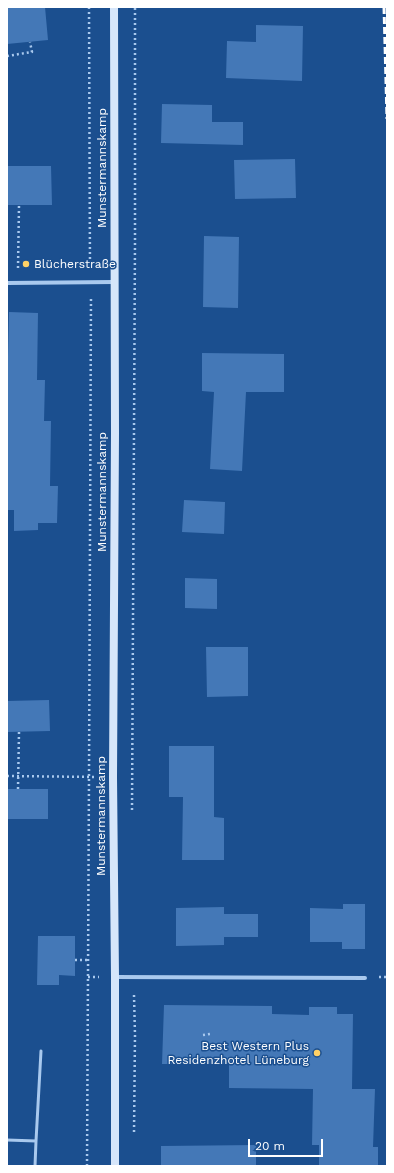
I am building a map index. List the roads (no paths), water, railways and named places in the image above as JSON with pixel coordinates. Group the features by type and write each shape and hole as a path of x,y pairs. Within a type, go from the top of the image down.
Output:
{"street":[{"name":"Munstermannskamp","path":"114,7 115,441 113,777 115,1166"},
{"path":"7,283 114,282"},
{"path":"115,977 365,978"}],"lane":[{"path":"35,1166 41,1051"},
{"path":"7,1140 36,1141"}],"railway":[{"path":"384,7 387,119"}],"place":[{"name":"Blücherstraße","path":"26,264"},
{"name":"Best Western Plus Residenzhotel Lüneburg","path":"317,1053"}]}
